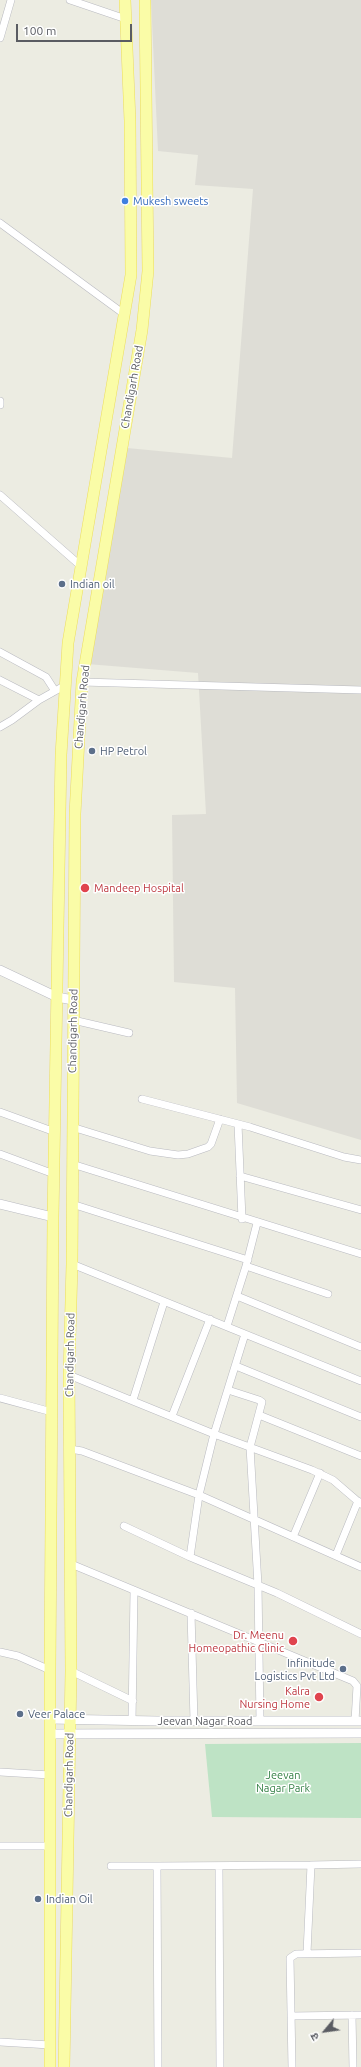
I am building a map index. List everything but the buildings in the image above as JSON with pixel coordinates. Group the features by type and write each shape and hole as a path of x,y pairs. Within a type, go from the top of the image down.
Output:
{"main road":[{"name":"Chandigarh Road","path":"50,2067 50,1670 53,1217 61,762 60,688 82,567 130,275 130,122 125,0"},
{"name":"Chandigarh Road","path":"64,2067 71,1671 69,1375 72,1264 75,814 82,682 142,330 148,271 145,0"}],"street":[{"path":"0,38 11,0"},
{"path":"70,0 126,19"},
{"path":"0,223 124,314"},
{"path":"0,495 82,567"},
{"path":"0,652 46,677 60,688 39,700 0,727"},
{"path":"0,680 39,700"},
{"path":"82,682 361,690"},
{"path":"0,970 57,997 73,1000"},
{"path":"73,1020 128,1033"},
{"path":"142,1099 238,1124 344,1157 361,1160"},
{"path":"0,1112 55,1132"},
{"path":"72,1127 150,1151 188,1154 208,1147 211,1144 220,1119"},
{"path":"238,1124 242,1219"},
{"path":"0,1154 54,1174"},
{"path":"72,1164 242,1219 361,1254"},
{"path":"240,1176 361,1210"},
{"path":"0,1204 53,1217"},
{"path":"72,1204 247,1263 328,1294"},
{"path":"227,1326 247,1263 257,1223"},
{"path":"72,1264 361,1381"},
{"path":"237,1296 361,1347"},
{"path":"133,1400 164,1302"},
{"path":"172,1416 210,1319"},
{"path":"190,1557 199,1495 214,1434 245,1334"},
{"path":"236,1366 361,1417"},
{"path":"69,1375 214,1434 333,1480 359,1502 336,1555"},
{"path":"228,1390 261,1401 250,1447 258,1585 260,1720"},
{"path":"0,1398 52,1412"},
{"path":"258,1415 361,1456"},
{"path":"70,1449 82,1451 199,1495 361,1567"},
{"path":"293,1537 320,1474"},
{"path":"124,1526 190,1557 258,1585 361,1634"},
{"path":"71,1564 355,1683 358,1721"},
{"path":"132,1721 134,1591"},
{"path":"191,1613 194,1721"},
{"path":"0,1652 18,1656 50,1670"},
{"path":"71,1671 133,1702"},
{"name":"Jeevan Nagar Road","path":"50,1719 132,1721 358,1721"},
{"name":"Jeevan Nagar Road","path":"51,1734 361,1733"},
{"path":"0,1772 50,1775"},
{"path":"0,1846 51,1846"},
{"path":"111,1866 361,1864"},
{"path":"307,1953 311,1865"},
{"path":"157,1866 158,2067"},
{"path":"219,1866 220,2067"},
{"path":"292,2067 289,1959 294,1954 361,1953"},
{"path":"352,2015 353,2067"},
{"path":"291,2016 361,2015"},
{"path":"0,2042 50,2045"}],"shaded area":[{"path":"151,0 361,0 361,1140 237,1103 235,988 174,982 172,815 206,814 198,673 87,664 127,448 232,458 253,189 195,185 198,155 158,151"}],"green space":[{"name":"Jeevan Nagar Park","path":"361,1743 361,1818 212,1817 205,1744"}],"place":[{"name":"Mukesh sweets","path":"125,201"},
{"name":"Indian oil","path":"62,584"},
{"name":"HP Petrol","path":"92,751"},
{"name":"Mandeep Hospital","path":"85,888"},
{"name":"Dr. Meenu Homeopathic Clinic","path":"293,1641"},
{"name":"Infinitude Logistics Pvt Ltd","path":"343,1669"},
{"name":"Kalra Nursing Home","path":"319,1697"},
{"name":"Veer Palace","path":"20,1714"},
{"name":"Indian Oil","path":"38,1899"}]}
